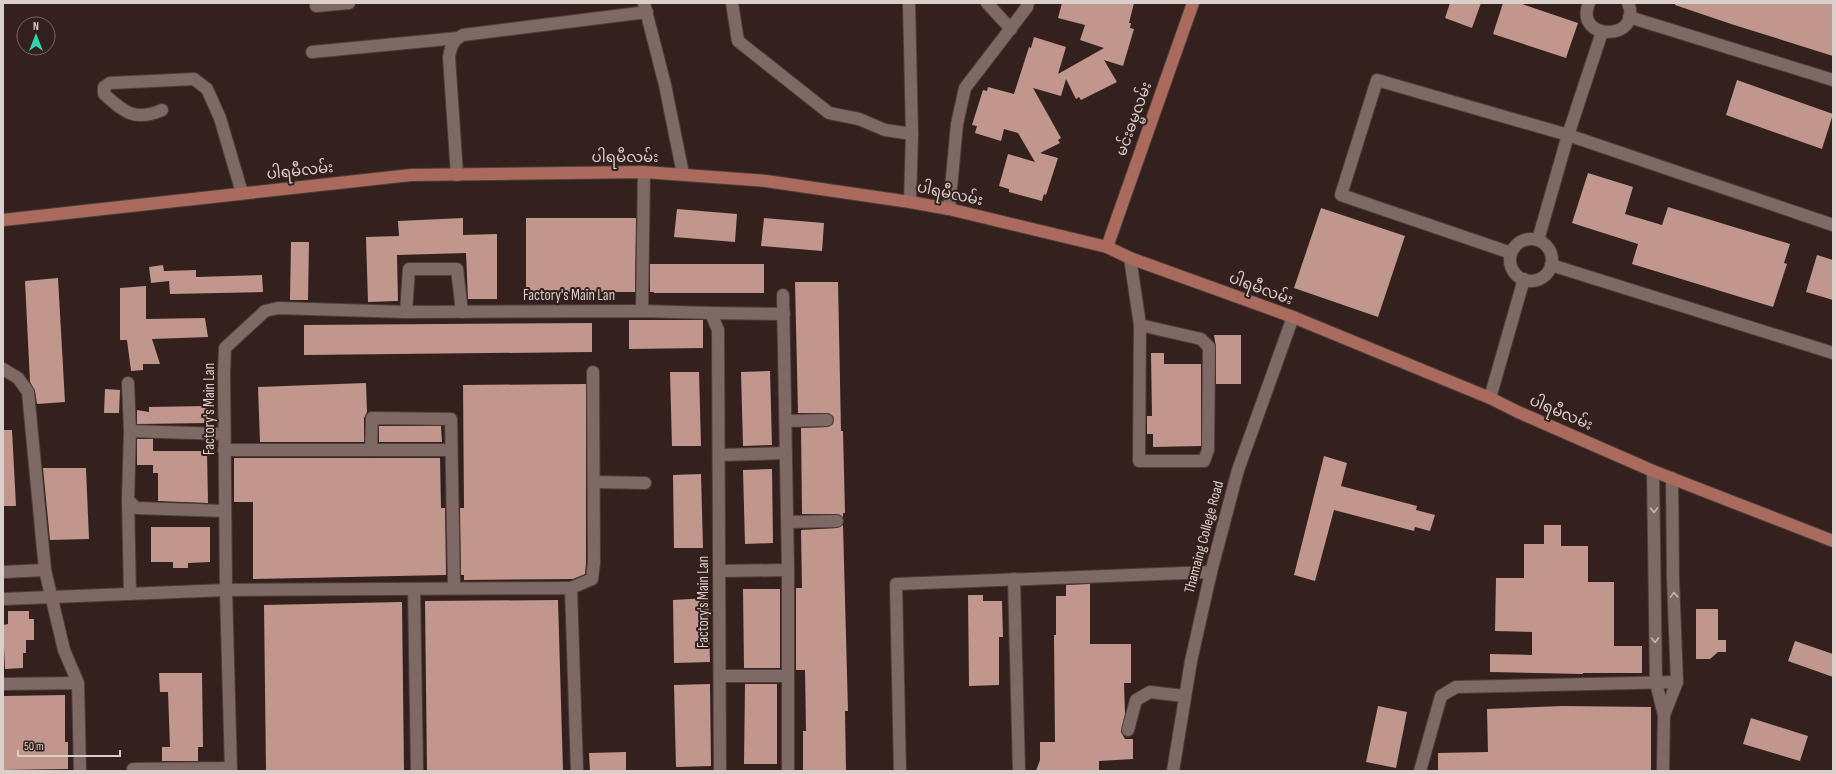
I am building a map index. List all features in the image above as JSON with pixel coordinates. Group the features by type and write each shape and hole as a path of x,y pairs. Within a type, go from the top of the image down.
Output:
{"main road":[{"name":"မင်းဓမ္မလမ်း","path":"1106,247 1193,3"},
{"name":"ပါရမီလမ်း","path":"3,220 411,175 644,172 683,174 766,181 910,202 949,209 1106,247 1130,258 1293,317 1490,398 1518,412 1653,471 1833,541"}],"street":[{"path":"316,6 349,3"},
{"path":"732,3 738,40 829,113 859,119 885,130 912,134"},
{"path":"909,3 912,134 910,202"},
{"path":"987,3 1010,29"},
{"path":"949,209 957,124 965,88 1028,3"},
{"path":"1586,4 1589,20 1593,26 1602,32 1613,33 1620,30 1625,25 1629,17 1630,12 1628,3"},
{"path":"457,175 449,57 453,43 458,38 464,35 645,7 665,85 683,174"},
{"path":"1629,17 1833,80"},
{"path":"1538,240 1568,135 1602,32"},
{"path":"312,52 458,38"},
{"path":"162,110 150,116 130,114 118,107 104,94 104,87 110,83 194,80 207,89 220,118 242,193"},
{"path":"1511,253 1340,195 1377,80 1568,135 1833,225"},
{"path":"642,311 644,172"},
{"path":"1524,239 1538,240 1548,247 1551,253 1551,265 1548,273 1542,278 1535,280 1524,280 1515,274 1511,268 1511,253 1518,242 1524,239"},
{"path":"1130,258 1140,325 1139,461 1204,461 1208,450 1209,347 1201,339 1140,325"},
{"path":"1551,265 1833,353"},
{"path":"406,312 409,269 457,269 462,312"},
{"path":"1490,398 1524,280"},
{"path":"783,295 788,522 788,771"},
{"name":"Factory's Main Lan","path":"231,770 224,450 225,348 265,311 278,308 406,312 642,311 711,313 718,330 720,771"},
{"path":"711,313 784,314"},
{"name":"Thamaing College Road","path":"1173,771 1184,696 1211,572 1238,470 1293,317"},
{"path":"3,369 18,378 28,392 45,570 64,650 78,683 80,771"},
{"path":"3,599 226,590 571,588 592,579 594,563 593,372"},
{"path":"128,383 130,431 128,500 130,594"},
{"path":"371,450 372,418 451,419 454,588"},
{"path":"786,421 828,420"},
{"path":"130,431 224,434"},
{"path":"224,450 451,450"},
{"path":"719,455 786,453"},
{"path":"1653,471 1656,683 1664,715 1663,771"},
{"path":"1664,715 1677,682 1673,578 1672,478"},
{"path":"594,482 645,483"},
{"path":"128,500 136,508 225,511"},
{"path":"788,522 837,521"},
{"path":"3,572 45,570"},
{"path":"719,571 788,570"},
{"path":"900,771 896,584 1211,572"},
{"path":"1654,579 1673,578"},
{"path":"1014,579 1019,771"},
{"path":"571,588 577,771"},
{"path":"414,589 417,771"},
{"path":"720,676 788,676"},
{"path":"1420,771 1441,696 1456,687 1677,682"},
{"path":"3,684 78,683"},
{"path":"1128,730 1136,700 1150,692 1184,696"},
{"path":"133,769 231,770"}],"building":[{"path":"1062,3 1134,3 1129,23 1131,23 1130,28 1134,29 1123,66 1104,60 1117,82 1081,100 1079,97 1076,99 1066,79 1061,96 1033,88 1061,138 1058,140 1060,143 1040,153 1058,158 1046,195 1044,194 1042,201 1009,192 1009,189 999,186 1008,154 1035,162 1018,133 1004,129 1001,141 975,133 977,126 972,125 983,90 987,91 988,87 1014,94 1029,47 1031,48 1034,37 1066,47 1058,74 1104,48 1080,40 1085,25 1058,18"},
{"path":"1450,3 1481,3 1472,28 1445,18"},
{"path":"1503,3 1519,3 1578,23 1566,58 1493,34"},
{"path":"1675,3 1833,3 1833,56 1731,24 1675,5"},
{"path":"1737,80 1833,114 1822,149 1726,115"},
{"path":"1588,173 1633,187 1625,214 1662,225 1668,207 1790,244 1784,263 1787,264 1773,307 1632,264 1638,244 1572,223"},
{"path":"1321,208 1405,236 1378,317 1294,288"},
{"path":"677,209 737,214 735,242 674,237"},
{"path":"463,218 463,235 497,234 497,299 468,299 466,253 397,255 398,301 368,302 366,237 399,236 398,221"},
{"path":"526,218 636,218 635,292 526,292"},
{"path":"764,218 824,223 822,251 761,246"},
{"path":"291,242 309,242 308,300 290,300"},
{"path":"1817,255 1833,260 1833,300 1806,292"},
{"path":"650,264 764,264 764,293 650,292"},
{"path":"163,265 164,271 196,270 196,277 262,275 263,292 170,294 169,281 151,283 149,267"},
{"path":"58,278 65,402 37,404 35,391 30,382 25,281"},
{"path":"795,282 838,282 841,431 843,431 845,513 843,513 843,517 837,514 802,514 801,428 828,427 833,424 834,419 833,416 827,413 798,413"},
{"path":"146,286 146,319 205,318 208,337 152,339 160,364 143,364 143,370 131,371 127,340 120,340 120,288"},
{"path":"629,320 703,320 703,348 629,349"},
{"path":"592,323 592,352 304,355 304,325"},
{"path":"1214,335 1241,335 1241,384 1216,384 1216,347"},
{"path":"1151,353 1164,353 1164,364 1201,364 1201,446 1153,447 1153,434 1147,434 1147,416 1152,416"},
{"path":"770,371 772,445 743,446 741,372"},
{"path":"670,372 699,372 701,446 672,446"},
{"path":"366,383 367,412 364,418 364,442 260,442 258,387"},
{"path":"586,384 585,574 573,579 464,580 464,575 461,575 460,508 464,508 463,385"},
{"path":"105,389 120,390 119,413 104,413"},
{"path":"207,406 208,423 137,424 137,410 149,412 149,407"},
{"path":"379,426 441,426 442,442 379,442"},
{"path":"3,430 12,430 16,506 3,506"},
{"path":"137,439 153,439 153,451 207,451 208,503 158,501 158,473 153,473 153,465 137,465"},
{"path":"1324,456 1347,463 1341,486 1417,506 1416,510 1435,515 1430,531 1415,527 1414,531 1334,510 1315,581 1294,575"},
{"path":"234,458 440,458 441,508 445,508 446,575 253,579 253,502 234,502"},
{"path":"43,468 86,468 89,539 50,540"},
{"path":"772,469 773,543 745,544 743,470"},
{"path":"701,474 703,548 674,548 673,475"},
{"path":"843,525 848,711 845,711 846,771 803,771 803,731 806,731 805,670 796,670 796,588 802,588 801,530 837,528"},
{"path":"1544,525 1561,525 1561,546 1588,546 1588,582 1614,582 1614,646 1642,646 1642,673 1583,674 1490,672 1490,654 1532,655 1532,632 1495,631 1496,578 1524,578 1524,544 1544,544"},
{"path":"151,527 210,527 210,562 188,563 188,568 173,568 173,562 151,562"},
{"path":"1090,584 1090,644 1131,644 1131,683 1124,683 1125,714 1121,732 1125,739 1133,739 1133,759 1099,761 1099,771 1036,771 1040,760 1040,742 1055,742 1054,635 1056,635 1056,596 1066,596 1066,585"},
{"path":"743,589 780,589 780,668 744,668"},
{"path":"968,595 983,595 983,601 1002,601 1003,637 999,637 999,685 969,686"},
{"path":"708,598 710,662 674,663 673,600"},
{"path":"558,600 563,771 427,771 425,601"},
{"path":"402,602 404,771 266,771 264,605"},
{"path":"1696,609 1718,609 1718,640 1726,640 1726,652 1718,652 1710,659 1696,659"},
{"path":"8,611 29,611 29,619 34,619 34,640 26,640 26,653 23,653 23,668 5,669 3,625 8,624"},
{"path":"1795,641 1833,654 1833,677 1788,661"},
{"path":"159,673 202,673 203,747 198,747 198,761 162,761 162,747 170,747 168,692 160,692"},
{"path":"710,684 711,766 676,767 674,685"},
{"path":"745,684 777,684 777,764 744,764"},
{"path":"65,695 65,742 68,742 68,769 3,770 3,696"},
{"path":"1378,706 1407,712 1396,768 1366,762"},
{"path":"1562,706 1651,707 1651,771 1438,771 1438,753 1488,752 1487,709"},
{"path":"1751,718 1808,736 1800,761 1743,744"},
{"path":"626,752 626,771 590,771 589,753"}]}
